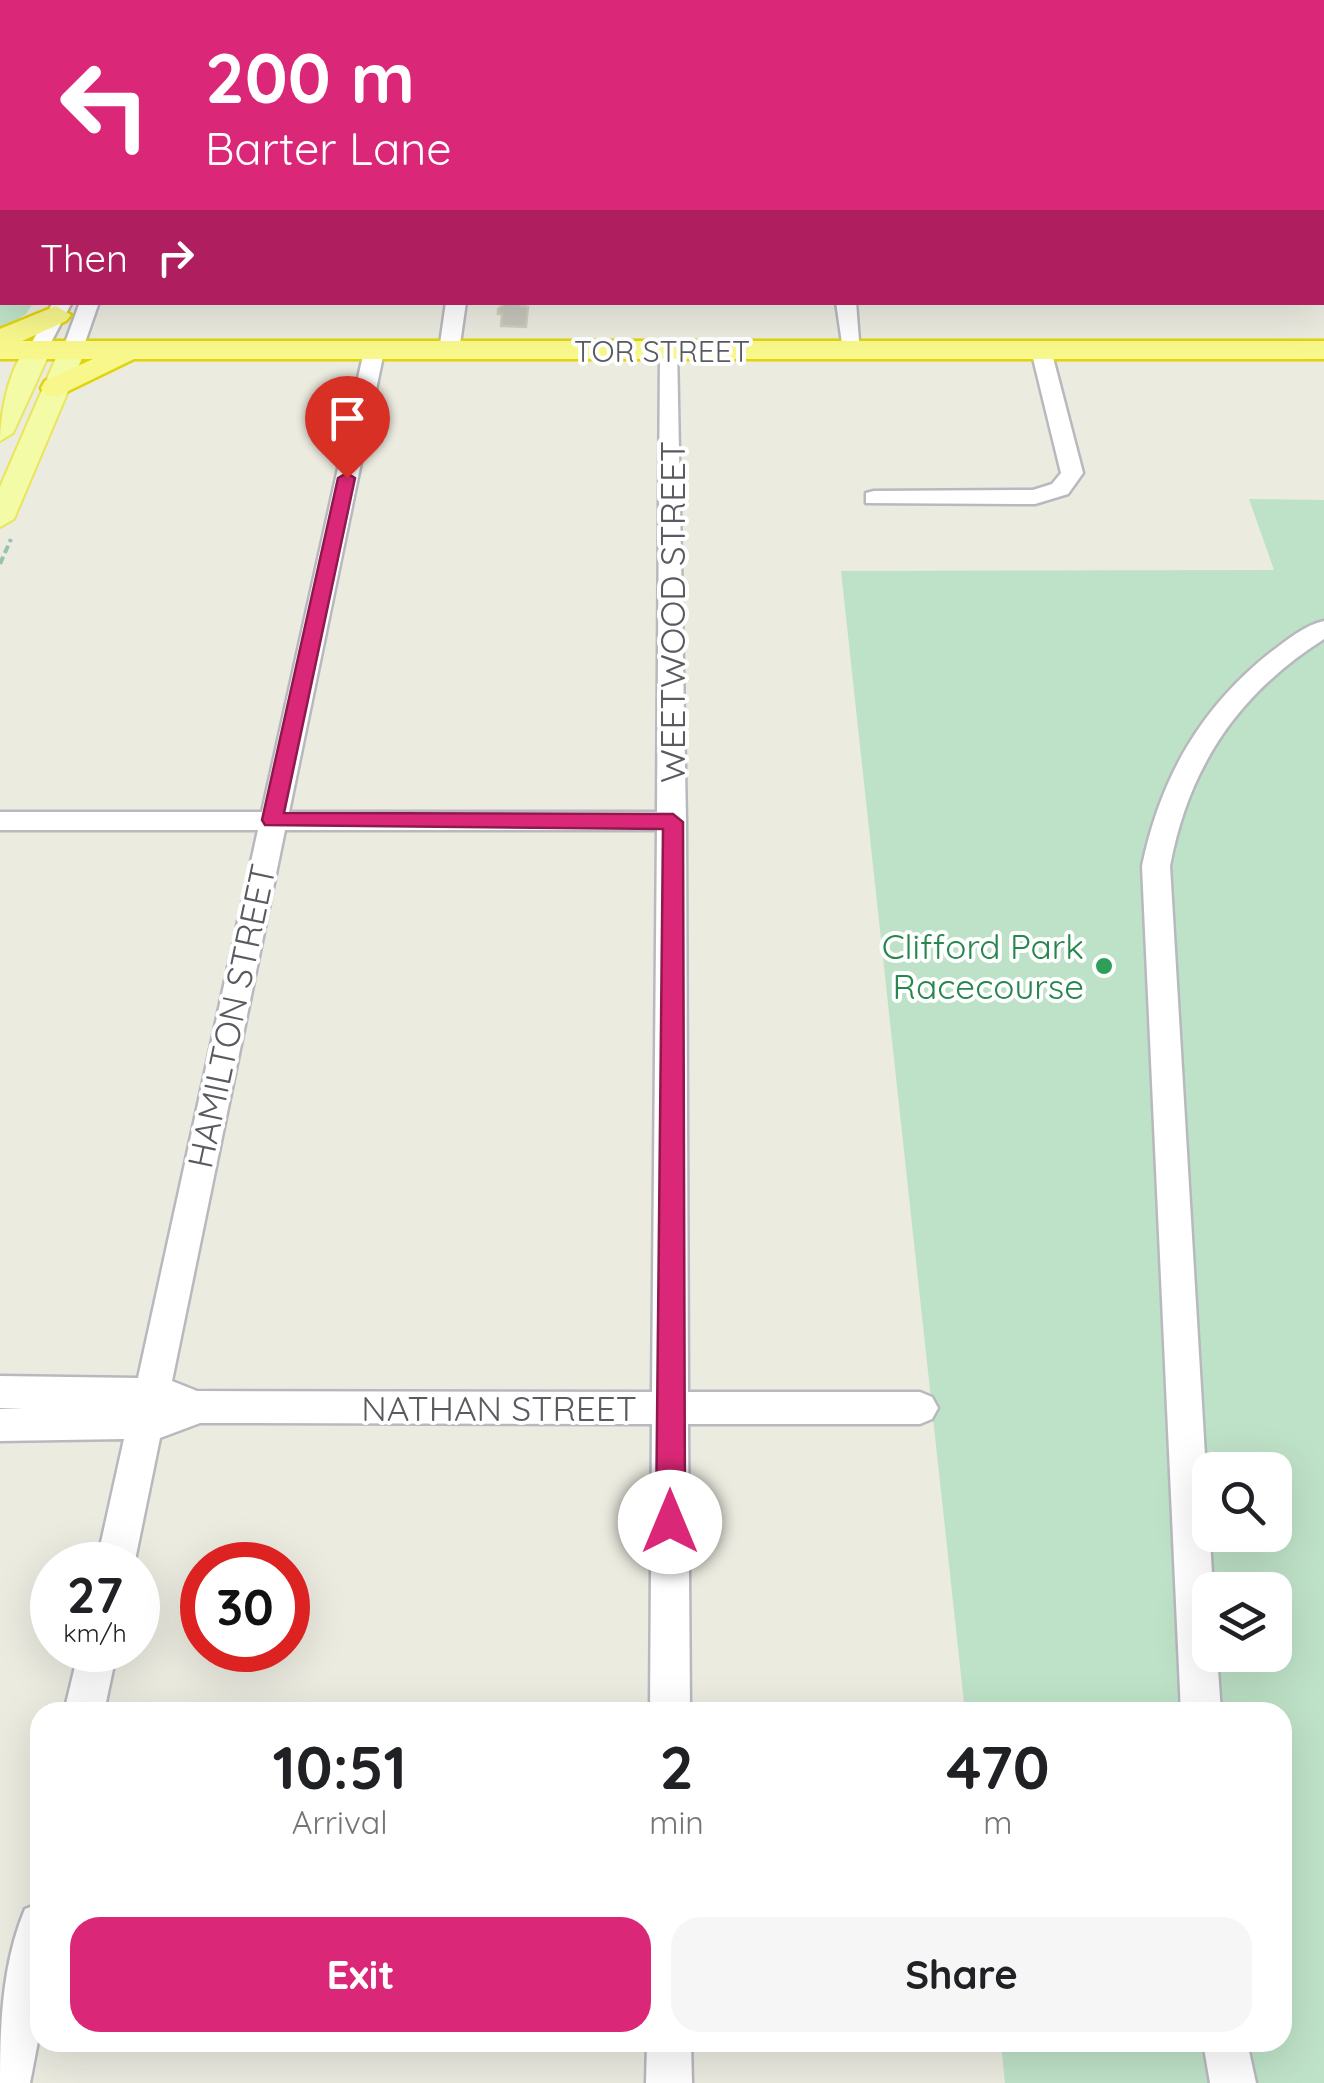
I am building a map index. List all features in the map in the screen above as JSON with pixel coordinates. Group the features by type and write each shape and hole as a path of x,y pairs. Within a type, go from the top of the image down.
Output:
{"highway":[{"path":"0,340 59,309"},
{"name":"TOR STREET","path":"0,350 1324,350"},
{"path":"56,388 136,351"}],"main road":[{"path":"0,433 38,350"},
{"path":"0,519 72,351"}],"street":[{"path":"72,351 89,305"},
{"path":"449,351 456,305"},
{"path":"846,305 853,350"},
{"path":"38,350 59,309"},
{"name":"HAMILTON STREET","path":"121,1542 374,350"},
{"name":"WEETWOOD STREET","path":"670,350 670,1702"},
{"path":"874,498 1035,497 1060,488 1072,473 1040,350"},
{"path":"1200,1702 1156,866 1170,799 1196,747 1248,683 1324,628"},
{"path":"0,821 673,822"},
{"name":"NATHAN STREET","path":"0,1392 148,1408 172,1420 197,1407 920,1408"},
{"name":"NATHAN STREET","path":"0,1424 148,1408"},
{"path":"86,1702 93,1672"},
{"path":"6,2083 30,1971"},
{"path":"669,2052 669,2083"},
{"path":"1227,2052 1233,2083"}],"green space":[{"path":"0,305 32,305 26,314 0,330"},
{"name":"Clifford Park Racecourse","path":"1249,499 1324,500 1324,2083 1005,2083 1002,2052 1292,2052 1292,1702 964,1702 841,571 1274,570"}],"building":[{"path":"503,305 528,307 526,327 501,326 502,314 498,314"}],"place":[{"name":"Clifford Park Racecourse","path":"1104,966"}],"route":[{"path":"347,478 272,820 673,822 670,1522"}]}
